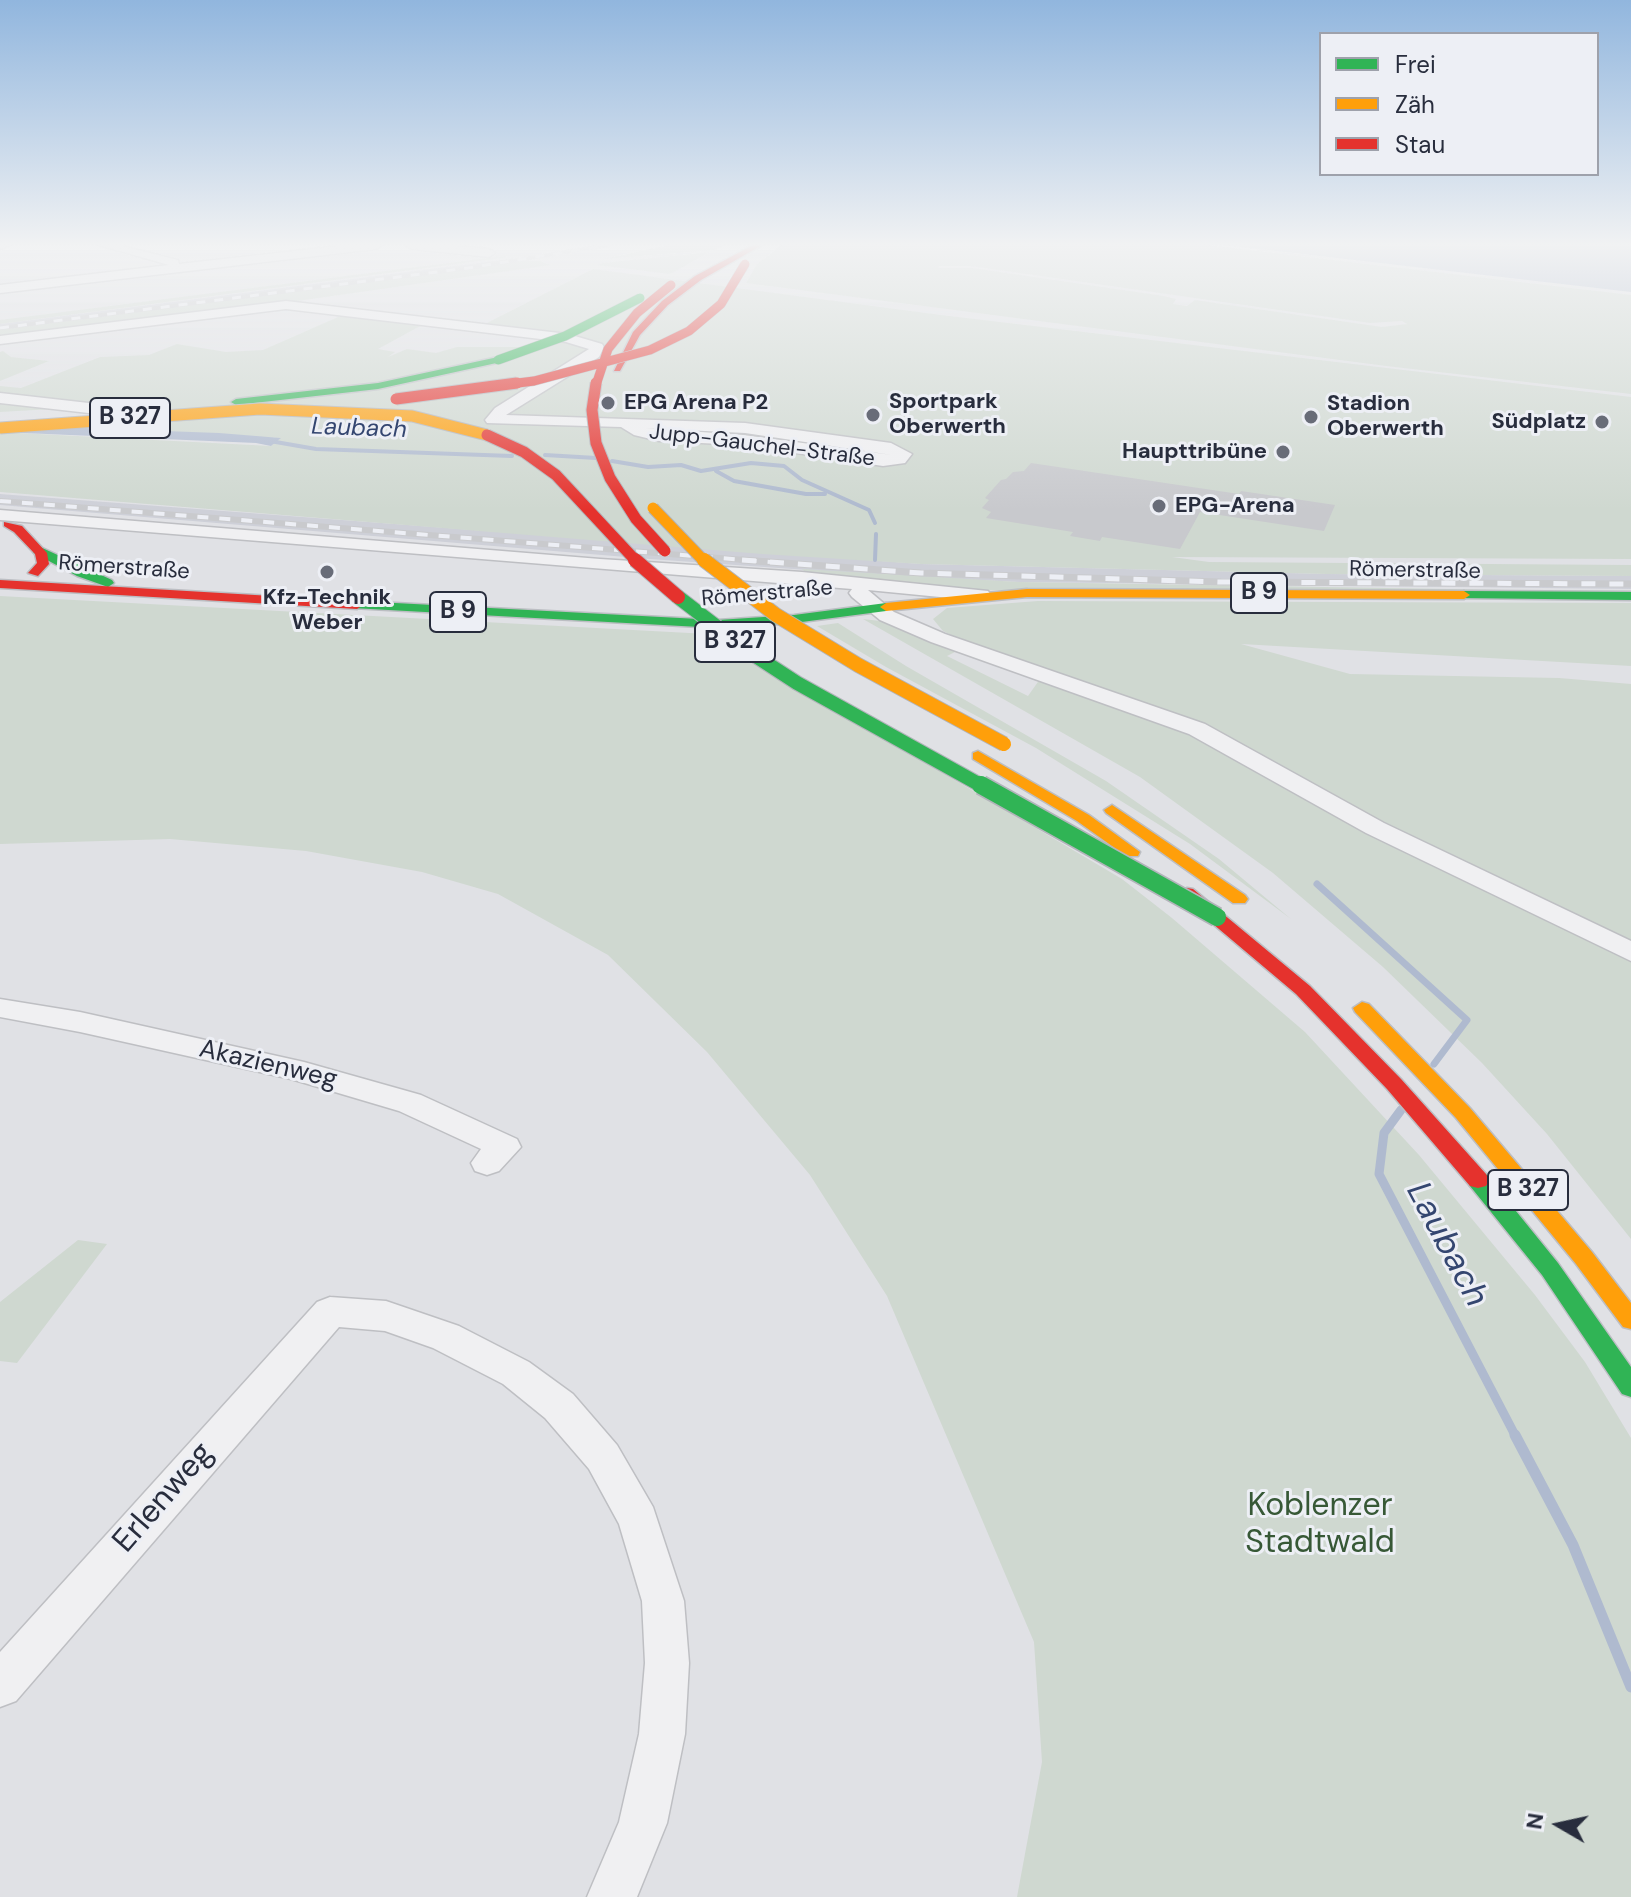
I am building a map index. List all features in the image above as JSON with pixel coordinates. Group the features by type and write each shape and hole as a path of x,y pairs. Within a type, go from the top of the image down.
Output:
{"main road":[{"name":"B 327","path":"0,419 286,398 421,379 488,363 569,334"},
{"name":"B 327","path":"621,334 605,355 593,392 593,424 602,461 621,498 656,542 711,593"},
{"path":"620,429 611,407 614,382 622,358 637,334"},
{"name":"B 327","path":"0,428 486,389 552,378 633,356 683,334"},
{"name":"B 327","path":"260,409 348,410 412,416 470,428 512,445 556,475 646,572 751,653 797,683 1217,917"},
{"name":"B 327","path":"644,495 663,520 707,564 776,615 858,665 1017,752"},
{"path":"3,519 23,555 4,584"},
{"path":"3,519 18,529 43,560 40,568 4,584"},
{"path":"38,550 81,573 137,593"},
{"name":"Römerstraße","path":"4,584 700,624 752,623 981,595 1172,592 1631,596"},
{"name":"B 327","path":"729,606 778,639"},
{"name":"B 327","path":"965,748 1083,818 1217,917 1303,990 1350,1037 1462,1161 1550,1269 1631,1387"},
{"path":"1095,800 1177,854 1249,908"},
{"name":"B 327","path":"1346,993 1463,1113 1631,1320"}],"street":[{"path":"0,340 53,334"},
{"path":"498,420 501,411 594,354 597,347 581,341 531,334"},
{"name":"Jupp-Gauchel-Straße","path":"0,398 198,419 588,422 620,429 652,435 750,441 876,460 895,460 904,454 891,448 745,428 620,429"},
{"path":"3,519 981,595"},
{"path":"830,581 854,590 887,616 927,633 1197,729 1387,834 1631,952"},
{"path":"870,586 900,604 927,633"},
{"name":"Akazienweg","path":"0,1008 80,1022 293,1069 397,1099 430,1110 505,1147 487,1163"},
{"name":"Erlenweg","path":"0,1685 330,1312 386,1316 446,1337 516,1373 559,1406 603,1457 638,1520 663,1601 667,1663 663,1729 643,1823 612,1897"}],"shaded area":[{"path":"0,494 921,564 1327,574 1631,576 1631,589 1019,582 893,576 0,505"}],"green space":[{"path":"0,334 36,334 0,338"},
{"name":"Sportpark Oberwerth","path":"301,334 406,334 378,349 395,352 388,357 407,349 436,353 457,347 526,347 546,340 519,334 1097,334 1631,397 1631,559 1172,557 1209,562 1631,565 1631,576 1327,574 921,564 762,554 0,492 0,432 271,446 280,438 0,425 156,423 54,409 0,412 0,386 21,388 100,357 149,355 177,344 226,352 263,350"},
{"path":"1136,334 1631,334 1631,394"},
{"path":"0,352 11,357 49,361 0,381"},
{"path":"802,569 1019,582 1631,592 956,590 806,573"},
{"name":"Koblenzer Stadtwald","path":"0,596 708,634 1122,879 1172,918 1305,1032 1419,1155 1535,1295 1585,1362 1631,1438 1631,1897 1017,1897 1042,1762 1034,1642 887,1296 810,1175 707,1052 608,955 498,894 422,872 306,851 170,839 0,844"},
{"path":"1038,601 1631,603 1631,666 1241,644 1350,674 1559,678 1631,684 1631,1239 1547,1134 1482,1063 1383,967 1273,873 1140,777 863,619 880,621 957,651 947,656 1028,696 1040,679 943,631 933,619 947,608"},
{"path":"838,623 906,666 1106,781 1219,859 1291,919 1190,844 1036,748 817,626"},
{"path":"78,1240 107,1244 17,1363 0,1361 0,1302"}],"water":[{"path":"0,425 281,438 271,446 0,432"}],"building":[{"name":"EPG-Arena","path":"1031,463 1335,505 1324,531 1200,512 1180,549 1102,537 1100,541 1070,536 1073,532 986,518 991,512 982,508 989,500 985,498 1001,480 1013,472 1024,471"}],"waterway":[{"name":"Laubach","path":"270,441 316,449 512,456"},
{"name":"Laubach","path":"545,455 596,458"},
{"name":"Laubach","path":"612,461 648,467 681,465 701,471 751,463 784,466 802,480 869,510 875,523"},
{"name":"Laubach","path":"716,471 734,481 806,494 825,494"},
{"name":"Laubach","path":"875,560 876,534"},
{"name":"Laubach","path":"1317,884 1467,1020 1434,1064"},
{"name":"Laubach","path":"1401,1110 1384,1133 1379,1174 1516,1437"},
{"name":"Laubach","path":"1515,1435 1573,1545 1631,1687"}],"railway":[{"path":"0,501 770,562"},
{"path":"742,560 921,573 1221,582 1631,584"}],"traffic: fast":[{"path":"498,360 570,334"},
{"path":"236,402 378,386 498,360"},
{"path":"38,550 81,573 108,583"},
{"path":"1464,595 1631,596"},
{"path":"678,597 751,653 797,683 1217,917"},
{"path":"357,605 718,624 794,619 886,607"},
{"path":"1478,1180 1550,1269 1631,1387"}],"traffic: slow":[{"path":"0,428 260,409 412,416 487,435"},
{"path":"653,508 707,564 776,615 858,665 1004,744"},
{"path":"886,607 1027,593 1464,595"},
{"path":"978,756 1083,818 1132,852"},
{"path":"1112,810 1239,899"},
{"path":"1362,1008 1463,1113 1584,1258 1631,1320"}],"traffic: jam":[{"path":"620,334 608,349 597,376 592,410 596,443 610,478 636,519 665,551"},
{"path":"617,369 636,334"},
{"path":"396,399 534,381 650,350 684,334"},
{"path":"487,435 524,452 556,475 646,572 678,597"},
{"path":"8,524 18,529 41,553 43,564 34,573"},
{"path":"0,584 357,605"},
{"path":"1187,893 1303,990 1394,1084 1478,1180"}],"place":[{"name":"EPG Arena P2","path":"608,403"},
{"name":"Sportpark Oberwerth","path":"873,415"},
{"name":"Stadion Oberwerth","path":"1311,417"},
{"name":"Südplatz","path":"1602,422"},
{"name":"Haupttribüne","path":"1283,452"},
{"name":"EPG-Arena","path":"1159,506"},
{"name":"Kfz-Technik Weber","path":"327,572"}]}
